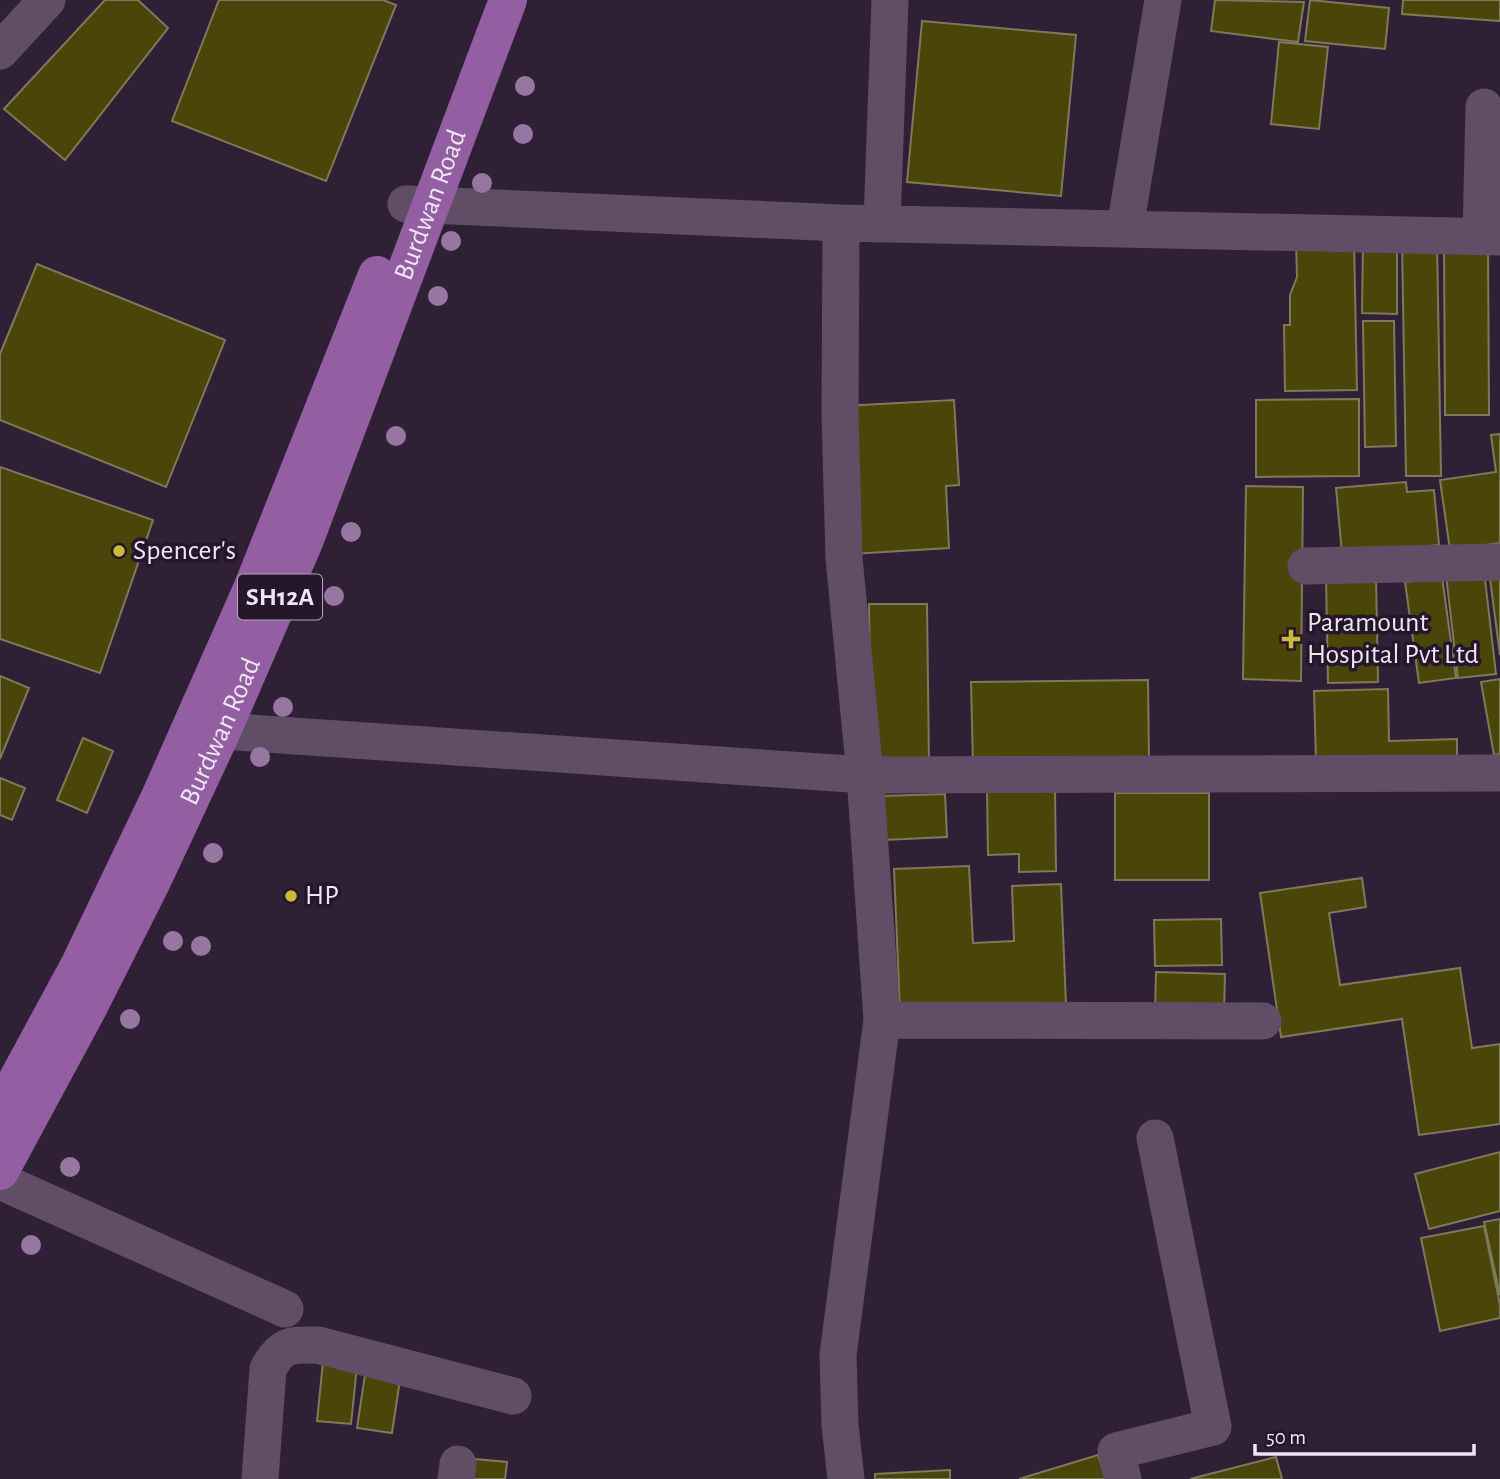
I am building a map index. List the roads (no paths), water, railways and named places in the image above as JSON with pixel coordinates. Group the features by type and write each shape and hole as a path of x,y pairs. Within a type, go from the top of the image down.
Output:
{"main road":[{"name":"Burdwan Road","path":"0,1171 152,881 222,731 304,542 418,205 479,0"},
{"name":"Burdwan Road","path":"0,1112 80,964 160,797 508,0"}],"street":[{"path":"0,51 47,0"},
{"path":"883,223 890,0"},
{"path":"1125,228 1163,0"},
{"path":"418,205 841,223 1491,237 1484,107"},
{"path":"841,223 840,414 844,558 865,775 882,1020 838,1355 840,1425 846,1479"},
{"path":"1306,566 1500,562"},
{"path":"222,731 865,775 1500,773"},
{"path":"882,1020 1263,1021"},
{"path":"1123,1479 1116,1451 1213,1427 1155,1138"},
{"path":"0,1181 285,1309"},
{"path":"260,1479 268,1369 276,1353 292,1345 318,1345 513,1396"}],"place":[{"name":"Spencer's","path":"119,551"},
{"name":"Paramount Hospital Pvt Ltd","path":"1291,639"},
{"name":"HP","path":"291,896"}]}
